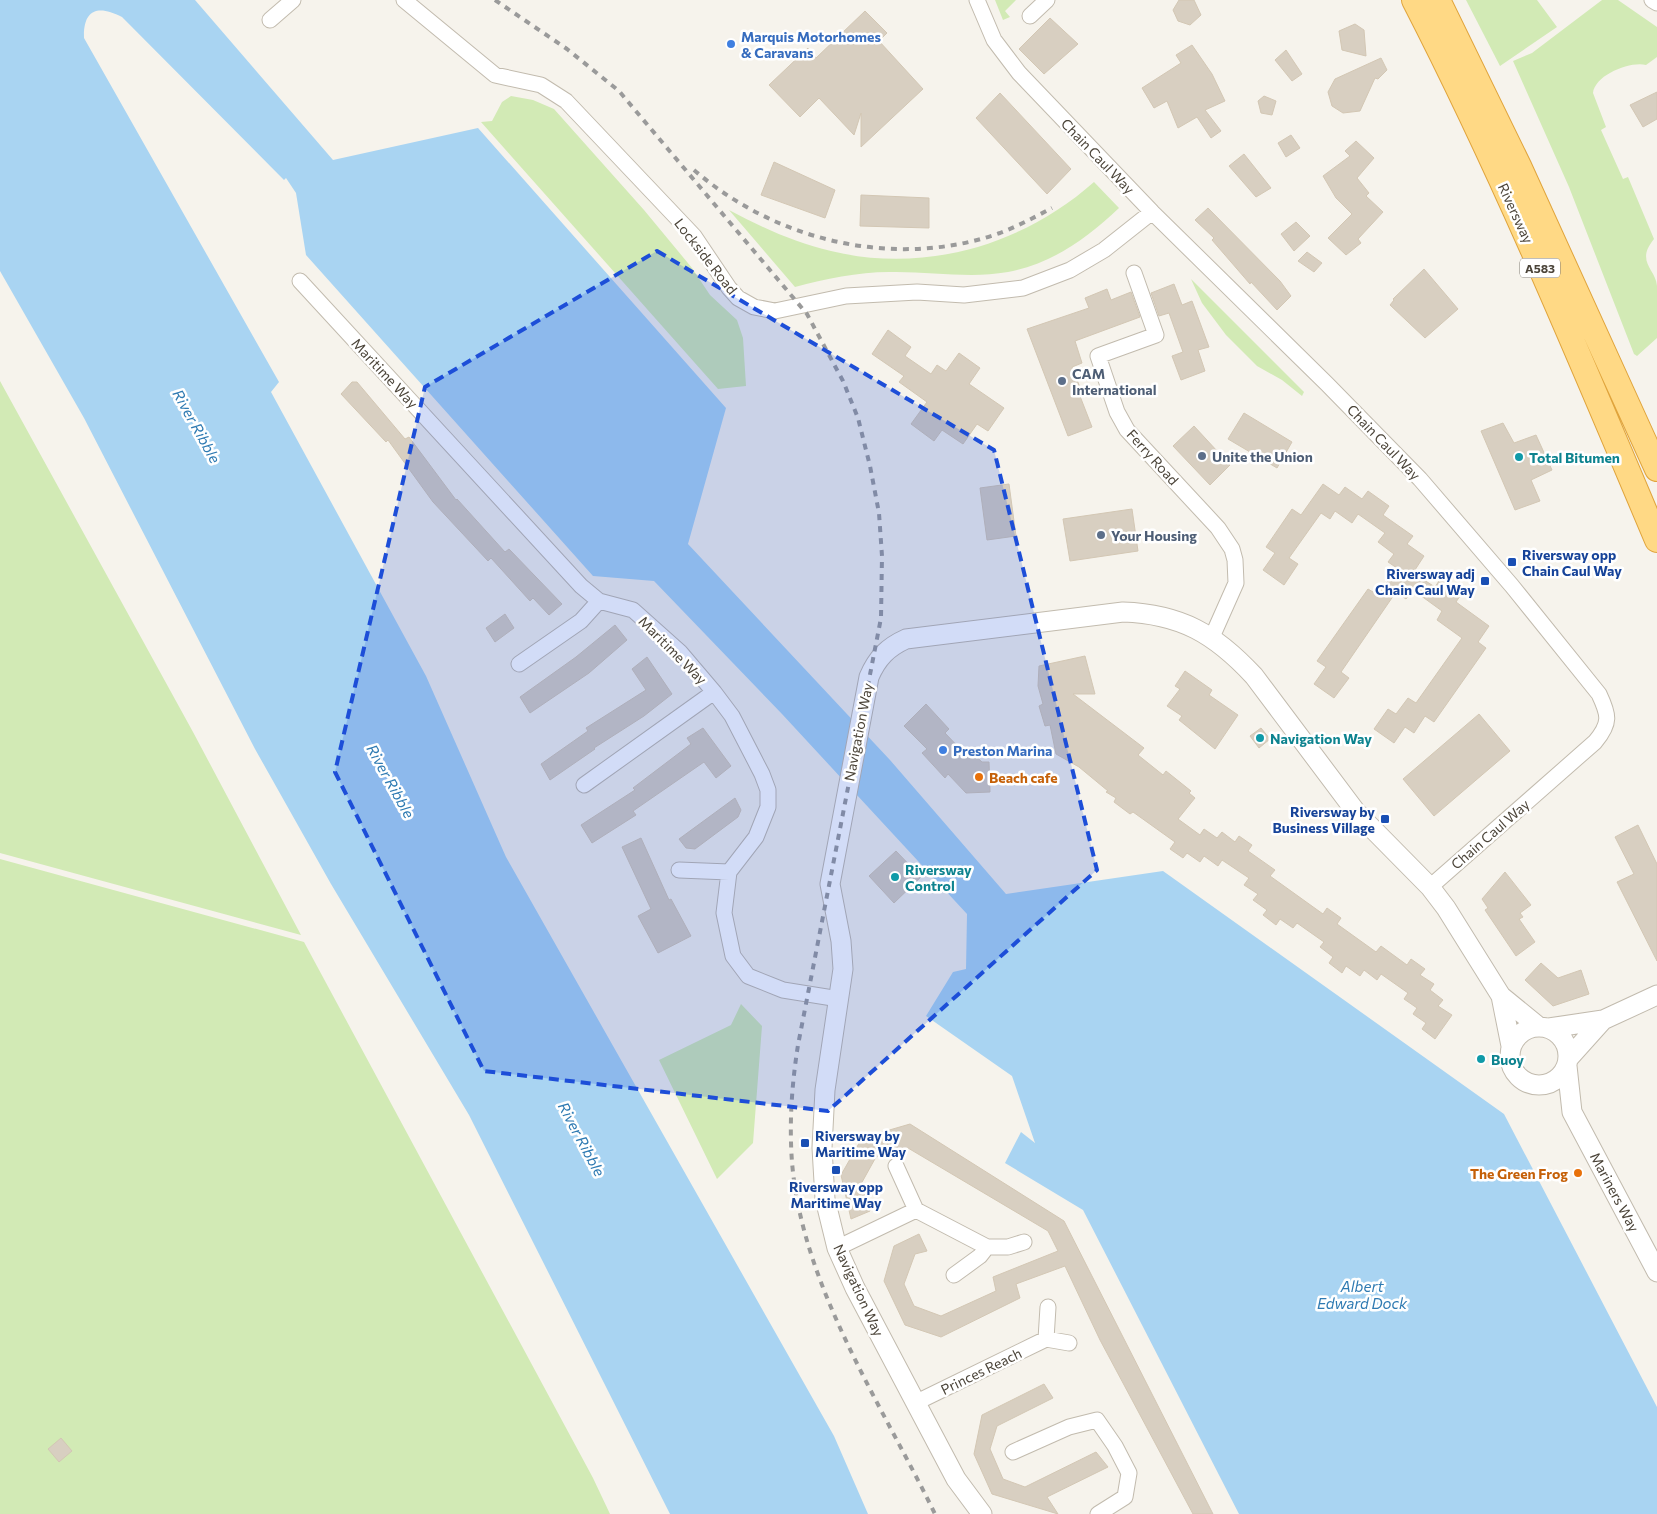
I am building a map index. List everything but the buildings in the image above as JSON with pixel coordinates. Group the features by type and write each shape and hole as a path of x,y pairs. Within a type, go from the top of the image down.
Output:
{"highway":[{"name":"Riversway","path":"1414,0 1455,80 1529,240 1657,540"},
{"name":"Riversway","path":"1438,0 1519,166 1657,469"}],"street":[{"path":"270,20 293,0"},
{"name":"Lockside Road","path":"404,0 495,75 541,85 566,102 694,236 729,288 738,298 754,307 775,311 846,296 917,292 964,295 1023,288 1078,265 1104,250 1152,212"},
{"name":"Chain Caul Way","path":"977,0 994,40 1019,73 1152,212 1327,384 1420,479 1572,659 1599,694 1607,711 1606,728 1595,742 1430,887"},
{"path":"1030,16 1047,0"},
{"path":"1652,0 1657,3"},
{"name":"Ferry Road","path":"1134,272 1156,336 1098,356 1117,412 1127,430 1218,528 1232,549 1236,566 1236,583 1212,637"},
{"name":"Maritime Way","path":"300,281 581,586 599,601 634,610 680,652 714,692 748,745 768,790 768,807 756,837 730,872 724,913 733,956 748,976 783,990 839,999"},
{"path":"519,664 581,621 599,601"},
{"name":"Navigation Way","path":"982,1514 956,1479 855,1288 837,1248 825,1199 822,1148 825,1090 843,969 841,941 830,884 863,704 874,665 892,645 906,639 1123,612 1146,613 1165,618 1212,637 1229,650 1254,676 1356,812 1430,887 1461,929 1500,996 1511,1046"},
{"path":"584,785 714,692"},
{"path":"679,870 730,872"},
{"path":"1604,1020 1567,1063 1554,1082 1544,1086 1534,1086 1526,1083 1513,1071 1510,1063 1511,1046 1522,1032 1604,1020 1657,995"},
{"name":"Navigation Way","path":"1500,996 1544,1028"},
{"path":"1544,1028 1564,1040 1567,1063"},
{"name":"Mariners Way","path":"1567,1063 1572,1112 1657,1272"},
{"name":"Mariners Way","path":"1534,1086 1572,1112"},
{"path":"896,1166 916,1210 987,1247 1008,1247 1024,1242"},
{"path":"837,1248 916,1210"},
{"path":"954,1275 980,1256 987,1247"},
{"path":"1048,1307 1046,1339 1070,1343"},
{"name":"Princes Reach","path":"915,1403 1046,1339"},
{"path":"1013,1452 1069,1427 1097,1420 1115,1446 1129,1473 1125,1497 1098,1514"}],"highlighted area":[{"path":"657,251 994,450 1097,870 828,1111 484,1071 335,772 425,387"}],"green space":[{"path":"995,0 1016,0 1005,11 1010,17 1003,20"},
{"path":"1466,0 1537,0 1557,27 1500,66"},
{"path":"1602,0 1618,0 1657,27 1657,57 1646,65 1639,64 1623,67 1606,75 1595,86 1593,93 1606,127 1601,130 1623,179 1628,177 1654,239 1646,254 1646,259 1657,286 1657,338 1637,356 1634,354 1569,187 1513,61 1532,53"},
{"path":"511,96 533,100 554,109 644,210 692,268 710,295 737,320 743,338 746,386 718,389 481,122 492,121 502,102"},
{"path":"1094,182 1119,208 1094,230 1054,256 1024,268 993,274 877,272 842,276 795,287 729,210 779,234 818,248 866,257 902,259 937,256 971,249 1004,238 1036,223 1066,204"},
{"path":"1191,279 1304,392 1302,396 1282,380 1257,366 1226,335 1202,303"},
{"path":"0,381 193,732 301,935 0,853"},
{"path":"0,859 304,942 593,1478 610,1514 0,1514"},
{"path":"741,1004 762,1026 753,1143 717,1179 659,1060 731,1025"}],"water":[{"path":"0,0 195,0 333,160 478,128 726,408 688,544 890,760 1006,894 1163,871 1504,1114 1657,1407 1657,1514 1239,1514 1083,1210 1005,1163 1021,1132 1035,1143 1012,1076 926,1016 953,972 966,969 967,914 782,714 654,581 593,576 306,255 296,193 286,178 284,180 122,17 106,11 94,12 86,20 84,38 279,382 271,392 426,676 506,857 834,1436 868,1514 670,1514 469,1115 331,884 255,749 84,418 0,271"}],"railway":[{"path":"495,0 567,49 619,91 807,314 843,381 858,418 879,513 882,556 881,618 798,1045 792,1103 792,1162 799,1208 811,1254 827,1299 869,1387 935,1514"},
{"path":"694,170 726,195 762,215 799,231 838,242 879,248 919,249 960,244 1000,233 1052,208"}],"place":[{"name":"Marquis Motorhomes & Caravans","path":"731,44"},
{"name":"CAM International","path":"1062,381"},
{"name":"Unite the Union","path":"1202,456"},
{"name":"Total Bitumen","path":"1519,457"},
{"name":"Your Housing","path":"1101,535"},
{"name":"Riversway opp Chain Caul Way","path":"1512,562"},
{"name":"Riversway adj Chain Caul Way","path":"1485,581"},
{"name":"Navigation Way","path":"1260,738"},
{"name":"Preston Marina","path":"943,750"},
{"name":"Beach cafe","path":"979,777"},
{"name":"Riversway by Business Village","path":"1385,819"},
{"name":"Riversway Control","path":"895,877"},
{"name":"Buoy","path":"1481,1059"},
{"name":"Riversway by Maritime Way","path":"805,1143"},
{"name":"Riversway opp Maritime Way","path":"836,1170"},
{"name":"The Green Frog","path":"1578,1173"}],"water label":[{"name":"River Ribble","path":"197,426"},
{"name":"River Ribble","path":"391,781"},
{"name":"River Ribble","path":"582,1139"},
{"name":"Albert Edward Dock","path":"1362,1294"}]}
